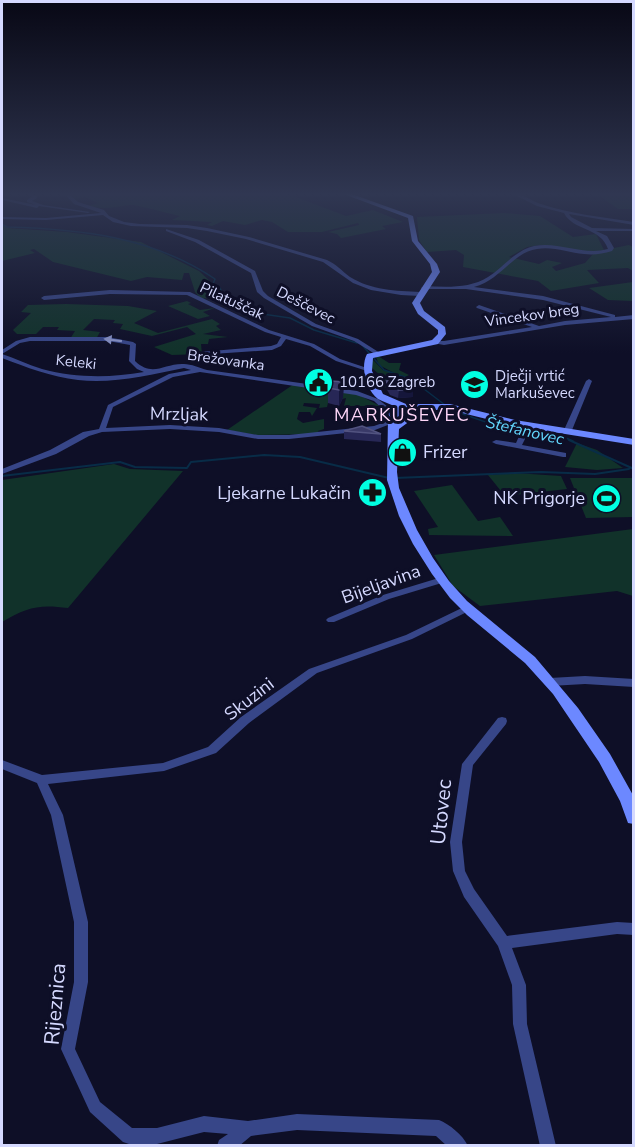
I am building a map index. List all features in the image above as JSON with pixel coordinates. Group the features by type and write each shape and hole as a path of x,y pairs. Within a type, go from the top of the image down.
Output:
{"main road":[{"path":"419,247 433,264 436,272 416,303 421,312 442,329 442,334 435,342 374,355 367,362 367,369 380,396 402,406 445,406 526,428 568,430 633,442"},
{"path":"402,406 394,420 392,478 405,514 442,580 468,608 530,660 550,682 622,788 633,818"},
{"path":"394,420 406,420 412,413 413,407"}],"street":[{"name":"Deščevec","path":"207,247 253,272 260,292 266,297 314,325 356,340 374,355"},
{"path":"280,247 336,265 347,277 388,293 422,291 483,282 497,273 512,258 538,247 593,255 609,250 610,247"},
{"path":"463,286 543,298 619,318"},
{"name":"Pilatuščak","path":"44,297 110,292 185,292 267,331 312,345 338,360 367,369"},
{"path":"479,307 538,327"},
{"name":"Vincekov breg","path":"435,342 444,343 538,327 633,317"},
{"path":"200,354 273,348 279,345 285,336"},
{"path":"2,354 23,340 115,339 133,344 132,361 138,368 149,371"},
{"name":"Keleki","path":"2,354 39,370 78,378 119,378 149,371"},
{"name":"Brežovanka","path":"149,371 184,366 201,371 357,393 376,400 394,420"},
{"path":"102,430 108,410 114,404 171,375 201,371"},
{"path":"568,430 589,381"},
{"name":"Mrzljak","path":"2,472 53,452 86,434 102,430 170,427 219,430 258,437 290,437 382,427 394,420"},
{"path":"518,446 526,428"},
{"name":"Mrzljak","path":"363,430 395,443"},
{"path":"496,441 563,455"},
{"name":"Bijeljavina","path":"331,620 386,597 442,580"},
{"name":"Skuzini","path":"41,780 164,767 212,750 245,720 313,671 409,637 468,608"},
{"path":"550,682 585,680 633,683"},
{"name":"Utovec","path":"502,721 468,764 456,842 459,871 469,893 504,943 519,985 519,1024 548,1146"},
{"path":"2,758 17,769"},
{"path":"2,764 41,780"},
{"name":"Rijeznica","path":"41,780 57,815 81,922 81,982 68,1048 95,1107 129,1136 157,1136 204,1124 248,1130 297,1122 439,1128 460,1146"},
{"path":"504,943 617,928 633,929"},
{"path":"225,1146 248,1130"}],"green space":[{"path":"2,247 150,247 199,271 225,295 201,299 195,292 189,273 184,273 182,280 147,277 131,281 53,262 34,249 30,250 35,253 2,261"},
{"path":"423,247 530,247 509,257 539,264 547,260 562,263 552,267 556,271 585,263 593,254 550,247 602,247 604,250 632,247 633,271 628,268 587,270 599,283 551,291 538,281 463,267 464,255 456,250 427,252"},
{"path":"633,282 633,301 608,300 589,288"},
{"path":"187,301 191,303 188,304 200,310 215,308 203,312 210,316 198,319 168,306"},
{"path":"28,305 128,306 157,311 134,323 158,333 212,319 220,324 216,326 221,330 203,334 228,337 209,339 208,344 201,344 202,354 172,355 154,347 196,334 187,327 152,336 120,329 123,324 113,323 115,320 94,319 83,330 100,332 96,339 70,339 75,331 57,330 59,327 43,327 36,334 17,334 13,330 31,313 21,312"},
{"path":"376,357 389,363 401,363 399,370 409,375 397,381 396,387 383,388 379,380 382,377 372,368 372,359 383,370 396,374 379,365"},
{"path":"294,384 359,395 380,406 344,406 346,398 328,403 327,407 319,408 320,404 304,403 303,406 317,408 312,416 310,412 299,412 297,419 303,423 324,419 324,429 318,431 320,434 256,435 227,430"},
{"path":"577,443 597,450 623,468 597,470 565,467"},
{"path":"114,464 130,469 183,471 68,608 49,606 34,608 2,622 2,480"},
{"path":"515,473 561,476 567,489 505,496 488,475"},
{"name":"NK Prigorje","path":"570,478 633,478 633,517 586,518"},
{"path":"452,485 478,521 500,517 513,536 429,535 428,529 438,527 414,491"},
{"path":"633,529 633,596 617,591 480,606 453,586 434,555"}],"building":[{"path":"406,378 413,389 399,390 390,387 386,381"},
{"path":"331,381 344,382 339,390 328,388"},
{"path":"362,426 381,434 344,431"}],"waterway":[{"name":"Štefanovec","path":"146,247 167,253 215,279 213,284 220,288 226,302 242,311 290,318 314,330 357,343"},
{"name":"Štefanovec","path":"362,345 384,370 411,379 445,405"},
{"name":"Štefanovec","path":"457,412 497,426 559,435 573,441"},
{"name":"Štefanovec","path":"569,440 634,469"},
{"path":"2,476 120,462 135,467 187,468 191,462 264,455 300,457 389,478"},
{"path":"395,478 541,472 595,474 629,469"}],"place":[{"name":"10166 Zagreb","path":"318,382"},
{"name":"Dječji vrtić Markuševec","path":"474,385"},
{"name":"Frizer","path":"402,452"},
{"name":"Ljekarne Lukačin","path":"372,493"},
{"name":"NK Prigorje","path":"606,498"}],"district":[{"name":"MARKUŠEVEC","path":"402,415"}]}
